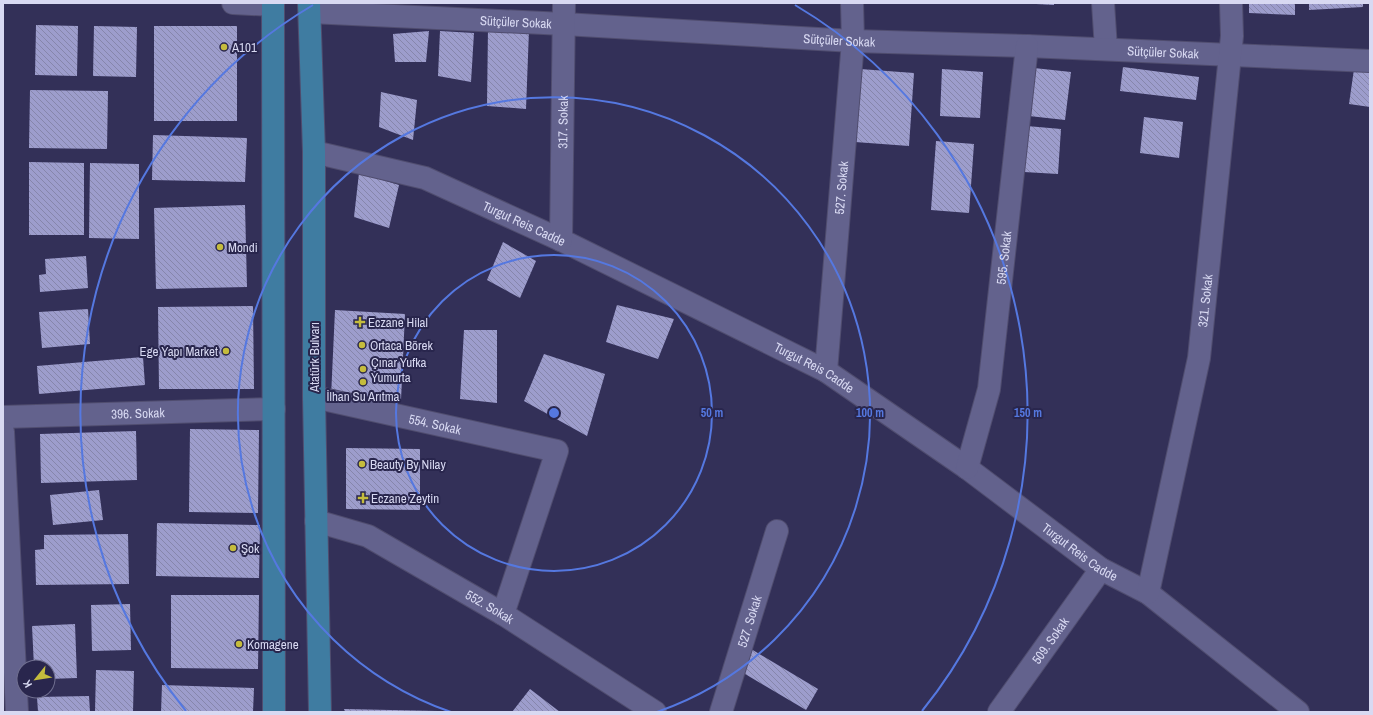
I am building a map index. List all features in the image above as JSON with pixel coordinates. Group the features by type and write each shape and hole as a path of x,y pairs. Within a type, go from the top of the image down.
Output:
{"main road":[{"path":"273,4 274,712"},
{"name":"Atatürk Bulvarı","path":"309,8 314,152 314,397 320,712"}],"street":[{"path":"233,3 273,4"},
{"name":"317. Sokak","path":"561,240 564,3"},
{"name":"527. Sokak","path":"826,371 853,41 852,3"},
{"path":"1103,3 1106,49"},
{"name":"321. Sokak","path":"1148,593 1199,358 1232,36 1231,3"},
{"name":"Sütçüler Sokak","path":"309,8 853,41 1106,49 1370,61"},
{"name":"595. Sokak","path":"967,468 989,389 1028,46"},
{"name":"Turgut Reis Cadde","path":"314,152 425,178 561,240 826,371 967,468 1101,569 1148,593 1298,712"},
{"name":"554. Sokak","path":"314,397 557,451 503,614"},
{"name":"396. Sokak","path":"3,417 274,409"},
{"path":"3,432 17,712"},
{"name":"552. Sokak","path":"316,521 368,536 503,614 655,712"},
{"name":"527. Sokak","path":"721,712 777,531"},
{"name":"509. Sokak","path":"999,712 1101,569"}],"building":[{"path":"1054,3 1054,5 1036,4"},
{"path":"1249,3 1295,3 1295,15 1249,13"},
{"path":"1309,3 1363,3 1363,7 1309,10"},
{"path":"36,25 78,26 77,76 35,75"},
{"path":"94,26 137,27 136,77 93,76"},
{"path":"154,26 237,26 237,121 154,121"},
{"path":"488,27 529,30 526,109 487,106"},
{"path":"429,31 426,62 395,62 393,34"},
{"path":"440,31 474,33 471,82 438,76"},
{"path":"1123,67 1199,77 1196,100 1120,91"},
{"path":"1034,68 1071,72 1065,120 1029,116"},
{"path":"860,69 914,73 909,146 855,142"},
{"path":"942,69 983,72 980,118 940,116"},
{"path":"1354,69 1370,71 1370,107 1349,104"},
{"path":"30,90 108,91 107,149 29,148"},
{"path":"381,92 417,100 413,140 379,127"},
{"path":"1144,117 1183,122 1179,158 1140,153"},
{"path":"1027,126 1061,129 1058,174 1024,172"},
{"path":"153,135 247,138 245,182 152,180"},
{"path":"936,141 974,144 969,213 931,210"},
{"path":"29,162 84,163 84,235 29,235"},
{"path":"90,163 139,164 139,239 89,238"},
{"path":"359,173 399,185 389,228 354,217"},
{"path":"245,205 247,287 156,289 154,208"},
{"path":"503,242 536,261 520,298 487,280"},
{"path":"86,256 88,288 40,292 39,275 46,274 45,259"},
{"path":"617,305 674,319 658,359 606,342"},
{"path":"253,306 254,389 159,389 158,307"},
{"path":"88,309 90,344 42,348 39,312"},
{"path":"335,310 405,314 401,400 331,397"},
{"path":"464,330 497,330 497,403 460,399"},
{"path":"544,354 605,374 587,436 524,401"},
{"path":"143,357 145,385 39,394 37,366"},
{"path":"190,429 259,430 258,513 189,512"},
{"path":"136,431 137,480 41,483 40,434"},
{"path":"346,448 420,449 420,510 346,509"},
{"path":"99,490 103,520 53,525 50,495"},
{"path":"157,523 260,525 259,578 156,576"},
{"path":"128,534 129,584 36,585 35,550 44,549 44,535"},
{"path":"171,595 259,595 258,669 171,668"},
{"path":"130,604 131,650 92,651 91,605"},
{"path":"75,624 77,678 56,679 56,659 34,659 32,626"},
{"path":"751,649 818,689 806,710 740,671"},
{"path":"96,670 134,671 133,712 95,712"},
{"path":"162,685 254,688 253,712 161,712"},
{"path":"530,689 560,712 512,712"},
{"path":"89,696 90,712 38,712 37,699 56,699 56,697"},
{"path":"344,709 438,711 438,712 345,712"}],"place":[{"name":"A101","path":"224,47"},
{"name":"Mondi","path":"220,247"},
{"name":"Eczane Hilal","path":"360,322"},
{"name":"Ortaca Börek","path":"362,345"},
{"name":"Ege Yapı Market","path":"226,351"},
{"name":"Çınar Yufka Yumurta","path":"363,369"},
{"name":"İlhan Su Arıtma","path":"363,382"},
{"name":"Beauty By Nilay","path":"362,464"},
{"name":"Eczane Zeytin","path":"363,498"},
{"name":"Şok","path":"233,548"},
{"name":"Komagene","path":"239,644"}]}
